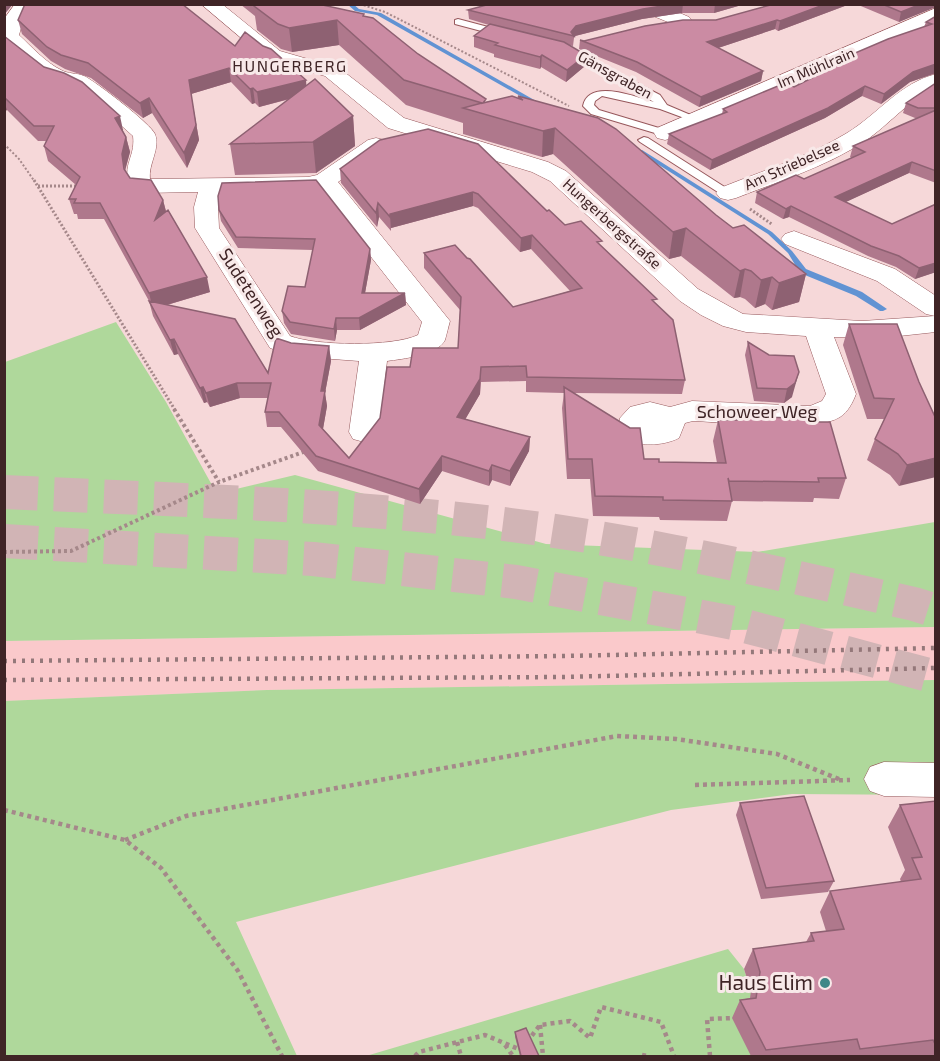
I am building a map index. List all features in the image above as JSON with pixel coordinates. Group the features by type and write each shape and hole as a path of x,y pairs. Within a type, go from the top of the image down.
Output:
{"street":[{"path":"25,4 13,21 9,36 40,65 56,76 76,80 87,87 124,115 144,134 146,140 137,171 138,180 142,186 308,184 324,181 402,126"},
{"name":"Hungerbergstraße","path":"210,4 273,55 332,72 402,126 540,167 558,176 688,295 709,309 733,320 751,324 817,328 908,328 936,324"},
{"path":"641,4 689,22 642,27"},
{"name":"Im Mühlrain","path":"665,133 908,29 936,14"},
{"name":"Am Striebelsee","path":"728,193 782,172 857,136 910,93 936,81"},
{"name":"Sudetenweg","path":"212,185 206,207 207,228 280,342 293,347 374,352 420,348 431,340 436,321 429,309 324,181"},
{"path":"794,239 886,275 936,308"},
{"name":"Schoweer Weg","path":"665,419 692,411 810,416 827,412 838,404 841,394 817,328"},
{"path":"364,432 374,352"},
{"path":"884,779 936,780"}],"lane":[{"path":"458,22 513,36"},
{"name":"Gänsgraben","path":"557,47 568,50 656,97 663,107"},
{"name":"Im Mühlrain","path":"665,133 595,112 588,106 592,96 601,93 663,107 695,119"},
{"name":"Am Striebelsee","path":"644,140 728,193"}],"path":[{"path":"360,4 385,12 572,108"},
{"path":"4,144 19,159 38,186 219,482"},
{"path":"38,186 81,186"},
{"path":"728,193 794,239"},
{"path":"4,552 71,551 219,482 317,447"},
{"path":"125,840 186,816 617,736 676,739 777,754 841,780"},
{"path":"695,785 884,779"},
{"path":"4,810 125,840 161,868 238,971 282,1056"},
{"path":"415,1056 419,1052 485,1035 520,1051 540,1025 570,1021 590,1038 602,1007 661,1022 674,1056"},
{"path":"710,1056 706,1019 740,1017"},
{"path":"540,1025 543,1056"},
{"path":"457,1042 461,1056"},
{"path":"504,1042 513,1056"}],"shaded area":[{"path":"935,627 936,680 267,690 5,701 4,641"}],"green space":[{"path":"116,322 166,402 218,496 232,490 295,475 546,544 757,552 935,522 935,627 5,641 5,362"},
{"path":"935,680 935,795 792,794 671,810 236,922 297,1056 5,1056 4,701 267,690"},
{"path":"728,949 744,969 751,991 751,1056 366,1056"}],"building":[{"path":"25,4 182,4 235,46 245,32 263,46 271,49 306,80 257,92 253,88 250,89 229,68 189,80 196,125 184,153 149,98 140,103 88,63 61,55 47,47 18,20"},
{"path":"255,4 318,4 364,14 363,16 373,18 418,54 486,99 483,103 512,96 523,100 518,96 598,118 616,129 733,228 744,225 806,274 779,283 772,277 761,280 751,271 745,269 740,271 686,228 673,232 555,128 543,131 463,108 482,103 404,80 337,20 289,28 278,24 254,6"},
{"path":"490,4 675,4 643,9 576,26 571,32 574,36 468,10"},
{"path":"774,4 826,4 780,21 707,42 763,71 701,97 637,62 580,40 683,20 716,20"},
{"path":"882,4 921,4 901,12"},
{"path":"936,16 936,64 913,72 884,94 865,86 828,108 712,160 669,134 727,112 723,109 785,83 794,87 852,58 848,56 932,24 926,22"},
{"path":"490,24 564,42 586,55 567,70 542,55 540,57 495,45 498,43 474,36"},
{"path":"4,36 44,67 82,82 120,116 115,118 126,137 122,154 124,169 130,178 151,180 163,200 155,220 168,210 207,277 149,293 100,203 74,203 76,199 69,199 80,177 44,146 54,126 34,126 4,97"},
{"path":"315,79 353,116 313,142 230,144"},
{"path":"936,83 936,108 918,108 906,103"},
{"path":"936,110 936,171 912,162 835,197 892,224 936,204 936,263 919,268 899,256 871,246 791,206 786,209 757,192 796,175 804,179 865,152 853,146"},
{"path":"428,129 478,144 547,211 549,210 565,225 581,221 602,241 597,242 657,299 652,300 673,320 685,380 527,377 526,366 481,367 480,379 457,417 530,437 510,471 492,465 489,471 442,456 419,489 316,456 279,412 265,412 271,383 237,383 206,393 203,387 200,388 174,339 170,340 149,301 235,319 268,373 276,338 291,343 329,346 321,391 325,391 319,425 349,458 380,418 387,367 410,367 413,348 458,348 461,297 424,253 455,245 513,307 582,288 532,235 521,238 478,194 473,192 390,214 390,217 378,203 376,213 340,169 380,140"},
{"path":"316,180 370,249 362,293 405,293 359,318 336,318 334,329 290,322 282,311 288,286 305,287 315,239 236,237 219,210 218,196 222,183"},
{"path":"849,324 897,324 936,419 936,458 907,465 898,454 875,439 894,399 874,398"},
{"path":"748,342 769,355 794,356 799,372 795,383 787,389 757,388"},
{"path":"564,387 630,428 640,428 644,459 659,459 659,462 726,463 718,420 740,420 739,417 806,418 808,422 830,422 846,478 818,478 819,482 729,481 728,478 732,501 595,496 592,459 568,459"},
{"path":"804,796 834,881 766,888 740,803"},
{"path":"936,801 936,1046 933,1040 860,1049 857,1039 766,1050 740,1000 756,998 760,972 753,949 814,941 811,933 844,929 830,891 921,879 912,858 922,857 900,805"},
{"path":"526,1028 539,1056 521,1056 515,1032"}],"waterway":[{"path":"349,4 357,10 379,14 540,105"},
{"path":"642,152 770,233 790,252 803,271 859,294 883,309"}],"tunnel":[{"path":"4,492 321,507 511,525 613,540 714,560 814,581 936,611"},
{"path":"4,541 313,559 516,582 734,623 936,677"}],"railway":[{"path":"4,661 565,656 936,648"},
{"path":"4,680 562,677 936,668"}],"place":[{"name":"Haus Elim","path":"825,983"}],"district":[{"name":"HUNGERBERG","path":"290,66"}]}
